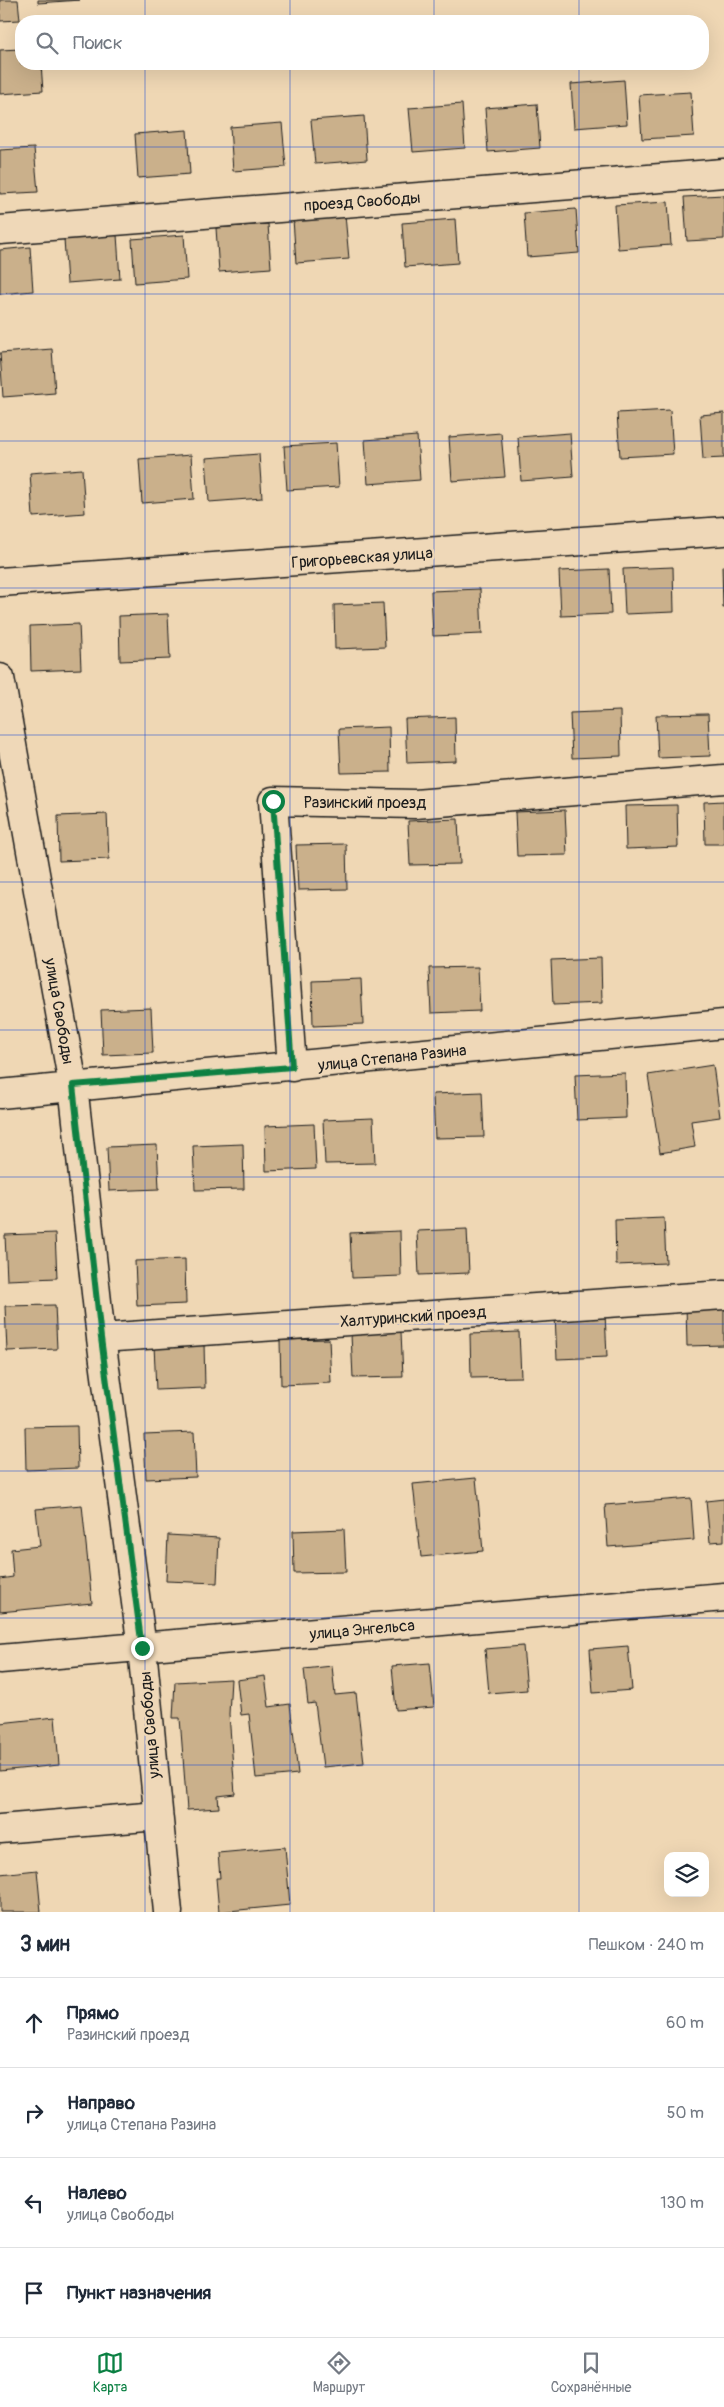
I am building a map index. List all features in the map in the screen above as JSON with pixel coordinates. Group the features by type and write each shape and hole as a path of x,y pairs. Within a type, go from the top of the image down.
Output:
{"street":[{"name":"проезд Свободы","path":"0,230 724,173"},
{"name":"Григорьевская улица","path":"0,582 724,531"},
{"name":"улица Свободы","path":"0,678 73,1085 101,1338 142,1648 168,1912"},
{"name":"Разинский проезд","path":"292,1067 273,801 415,804 724,779"},
{"name":"улица Степана Разина","path":"0,1094 73,1085 292,1067 724,1024"},
{"name":"Халтуринский проезд","path":"101,1338 724,1295"},
{"name":"улица Энгельса","path":"0,1660 724,1597"},
{"path":"0,1828 158,1816"}],"building":[{"path":"0,0 18,0 20,15 15,15 15,20 0,21"},
{"path":"38,0 80,0 38,3"},
{"path":"15,49 15,70 41,70 43,91 0,94 0,50"},
{"path":"624,80 627,124 574,128 571,84"},
{"path":"691,92 694,136 642,139 639,95"},
{"path":"462,104 465,148 413,152 409,108"},
{"path":"537,104 540,148 488,152 485,108"},
{"path":"364,116 367,160 315,164 311,120"},
{"path":"282,123 286,167 233,171 230,127"},
{"path":"187,130 190,174 138,178 135,134"},
{"path":"34,148 38,192 0,194 0,150"},
{"path":"724,195 724,239 687,241 684,197"},
{"path":"668,202 671,245 618,249 615,205"},
{"path":"576,209 579,253 527,257 524,213"},
{"path":"345,215 349,259 296,263 293,219"},
{"path":"455,219 458,263 405,267 402,223"},
{"path":"268,224 271,268 219,272 216,228"},
{"path":"117,235 120,279 67,283 64,239"},
{"path":"184,235 187,279 135,283 132,239"},
{"path":"30,247 33,291 0,294 0,250"},
{"path":"52,349 55,393 3,397 0,353"},
{"path":"670,410 673,454 620,457 617,413"},
{"path":"724,413 724,458 703,459 700,415"},
{"path":"501,433 505,477 452,481 449,437"},
{"path":"570,433 573,477 521,481 518,437"},
{"path":"417,436 420,480 368,484 365,440"},
{"path":"336,443 339,487 287,490 284,446"},
{"path":"259,454 262,498 209,502 206,458"},
{"path":"191,455 194,499 142,503 139,459"},
{"path":"82,469 85,513 33,517 30,473"},
{"path":"722,566 724,566 724,608 723,608"},
{"path":"673,567 674,612 625,614 623,569"},
{"path":"609,569 611,614 561,616 559,571"},
{"path":"480,589 482,634 433,636 431,591"},
{"path":"383,603 385,647 335,649 334,605"},
{"path":"168,614 170,659 120,661 119,616"},
{"path":"79,624 81,669 31,671 30,626"},
{"path":"620,711 621,756 572,758 570,713"},
{"path":"708,714 710,756 658,758 656,715"},
{"path":"455,717 456,761 407,763 405,719"},
{"path":"389,727 390,772 341,773 339,729"},
{"path":"724,801 724,844 705,844 704,802"},
{"path":"677,805 678,847 626,849 625,806"},
{"path":"565,810 567,855 517,856 515,812"},
{"path":"107,814 109,859 59,861 58,816"},
{"path":"458,819 460,864 410,865 408,821"},
{"path":"346,844 347,889 298,890 296,845"},
{"path":"601,958 602,1003 553,1005 551,960"},
{"path":"478,967 480,1011 431,1013 429,968"},
{"path":"361,979 363,1024 313,1026 312,981"},
{"path":"151,1008 153,1053 103,1055 101,1010"},
{"path":"713,1065 720,1117 691,1121 695,1147 660,1153 648,1075"},
{"path":"625,1073 626,1118 577,1120 575,1075"},
{"path":"482,1092 484,1137 435,1138 433,1094"},
{"path":"373,1118 375,1163 325,1164 323,1120"},
{"path":"314,1124 316,1169 266,1171 265,1126"},
{"path":"243,1144 244,1189 195,1190 193,1146"},
{"path":"157,1145 159,1189 109,1191 107,1147"},
{"path":"664,1218 666,1263 616,1265 615,1220"},
{"path":"467,1229 469,1273 419,1275 417,1231"},
{"path":"400,1231 401,1276 352,1278 350,1233"},
{"path":"55,1233 57,1278 7,1280 5,1235"},
{"path":"185,1259 186,1304 137,1306 135,1261"},
{"path":"724,1302 724,1345 687,1346 686,1304"},
{"path":"55,1305 57,1349 7,1351 5,1306"},
{"path":"605,1313 607,1357 557,1359 555,1315"},
{"path":"401,1332 403,1377 353,1378 351,1334"},
{"path":"519,1332 521,1377 471,1378 470,1334"},
{"path":"329,1339 331,1383 281,1385 280,1340"},
{"path":"204,1343 205,1388 156,1390 154,1345"},
{"path":"77,1426 78,1468 26,1470 25,1427"},
{"path":"194,1432 196,1477 146,1479 144,1434"},
{"path":"476,1478 483,1551 421,1557 413,1484"},
{"path":"691,1498 694,1540 608,1547 605,1505"},
{"path":"724,1499 724,1541 710,1542 706,1501"},
{"path":"82,1505 92,1603 0,1612 0,1579 13,1577 11,1549 40,1546 36,1509"},
{"path":"344,1529 346,1572 294,1573 293,1531"},
{"path":"168,1535 219,1538 217,1583 166,1581"},
{"path":"523,1646 527,1690 489,1693 485,1649"},
{"path":"628,1646 632,1690 593,1693 590,1649"},
{"path":"430,1663 434,1707 396,1710 392,1666"},
{"path":"332,1666 335,1695 356,1693 364,1763 323,1767 315,1703 308,1704 304,1669"},
{"path":"265,1676 269,1707 290,1704 298,1774 256,1778 249,1714 241,1715 237,1680"},
{"path":"231,1679 229,1714 235,1794 218,1796 219,1808 187,1810 180,1718 173,1718 175,1682"},
{"path":"55,1717 59,1765 0,1771 0,1723"},
{"path":"285,1847 290,1905 219,1912 216,1878 220,1878 218,1853"},
{"path":"37,1870 41,1912 0,1912 0,1874"}],"route":[{"path":"142,1648 101,1338 73,1085 292,1067 273,801"}]}
